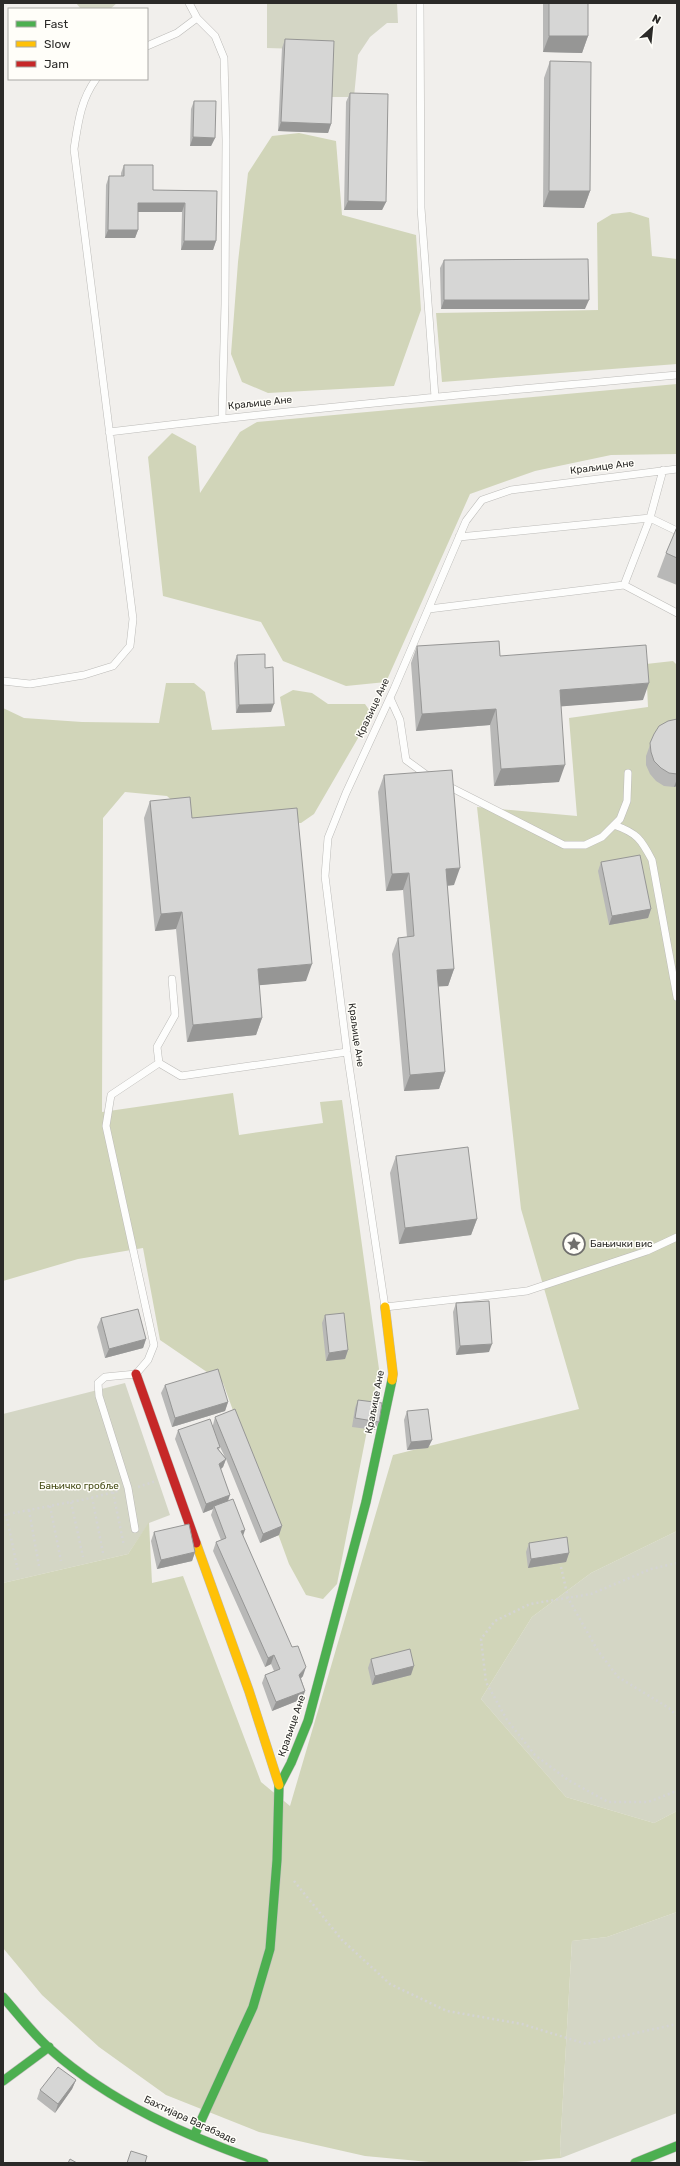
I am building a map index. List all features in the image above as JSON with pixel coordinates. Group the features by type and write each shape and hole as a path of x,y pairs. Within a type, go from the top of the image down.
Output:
{"street":[{"name":"Краљице Ане","path":"279,1786 291,1763 308,1721 367,1495 393,1374 385,1307"},
{"path":"136,1374 249,1691 279,1786 277,1860 270,1949 253,2007 194,2136"},
{"name":"Бахтијара Вагабзаде","path":"3,1997 49,2048 110,2091 149,2115 238,2155 264,2163"},
{"path":"3,2081 49,2048"},
{"path":"635,2163 677,2146"}],"lane":[{"path":"190,3 197,18 215,36 224,58 226,140 222,418"},
{"path":"420,3 421,208 435,397"},
{"path":"148,46 177,33 197,18"},
{"path":"3,681 30,684 84,676 113,666 130,646 133,619 74,149 80,110 87,91 95,80"},
{"name":"Краљице Ане","path":"109,432 222,418 677,375"},
{"name":"Краљице Ане","path":"385,1307 347,1052 325,876 328,838 346,793 390,698 466,521 482,500 511,490 677,468"},
{"path":"624,585 650,518 663,470"},
{"path":"459,537 650,518 677,531"},
{"path":"429,608 624,585 677,613"},
{"path":"390,698 400,720 406,760 423,774 564,845 585,845 602,837 620,819 627,801 628,773"},
{"path":"614,825 627,830 642,840 652,860 677,997"},
{"path":"159,1063 157,1047 175,1014 172,980"},
{"path":"159,1063 181,1076 347,1052"},
{"path":"135,1529 128,1489 99,1396 98,1383 105,1377 136,1374 148,1360 154,1345 106,1126 111,1095 159,1063"},
{"path":"385,1307 527,1290 647,1251 677,1237"}],"path":[{"path":"18,1572 5,1514 71,1502 128,1489 172,1476"},
{"path":"113,1492 124,1546"},
{"path":"92,1497 103,1553"},
{"path":"71,1502 83,1557"},
{"path":"50,1506 61,1561"},
{"path":"29,1510 39,1566"},
{"path":"677,1563 651,1569 591,1594 530,1604 495,1620 481,1639 486,1682 507,1720 535,1755 568,1780 608,1802 648,1802 677,1791"},
{"path":"561,1567 568,1598 598,1651 618,1678 668,1708 677,1716"},
{"path":"292,1879 342,1940 390,1984 446,2011 522,2024 586,2044 677,2024"}],"green space":[{"path":"76,3 117,3 111,8 80,8"},
{"path":"267,3 397,3 398,23 387,23 370,37 358,55 354,97 329,97 331,50 267,48"},
{"path":"299,133 336,141 342,215 416,235 421,310 394,386 268,393 242,382 231,354 238,262 248,173 272,136"},
{"path":"630,212 649,218 652,256 677,259 677,364 442,382 436,313 598,310 597,223 612,214"},
{"path":"677,384 677,454 611,455 535,471 470,494 386,682 346,686 283,661 261,622 163,596 148,457 172,433 196,446 200,493 240,432 257,422"},
{"path":"673,661 677,665 677,1531 591,1573 532,1617 481,1699 566,1797 654,1823 677,1811 677,1912 607,1937 572,1941 560,2149 561,2158 504,2163 440,2163 365,2156 259,2132 166,2095 99,2047 42,1995 3,1948 3,1583 128,1554 149,1522 152,1583 183,1576 261,1782 290,1806 393,1455 579,1409 521,1209 477,807 577,816 569,718 648,707 646,664"},
{"path":"166,683 194,683 205,692 212,730 285,726 280,697 293,690 312,693 328,704 365,704 372,714 314,814 301,823 195,821 167,796 125,792 103,818 102,1112 233,1093 239,1135 323,1123 320,1102 342,1100 379,1369 337,1584 323,1599 306,1595 289,1564 223,1383 160,1340 143,1248 78,1259 3,1281 3,708 24,718 82,722 159,723"},
{"name":"Бањичко гробље","path":"125,1383 170,1515 149,1523 128,1554 3,1583 3,1414"},
{"path":"677,1531 677,1811 654,1823 566,1797 481,1699 532,1617 591,1573"},
{"path":"677,1912 677,2113 561,2158 560,2149 572,1941 607,1937"}],"building":[{"path":"549,3 588,3 588,36 549,36"},
{"path":"285,39 334,41 331,124 281,122"},
{"path":"550,61 591,62 590,191 549,191"},
{"path":"350,93 388,94 386,202 348,201"},
{"path":"194,101 216,101 215,138 193,137"},
{"path":"124,165 153,165 153,190 217,191 216,241 184,241 185,203 138,203 138,230 108,230 109,176 124,176"},
{"path":"588,259 589,300 444,300 444,260"},
{"path":"677,527 677,558 666,553"},
{"path":"499,641 500,656 646,645 649,683 560,690 565,765 501,769 496,709 422,714 417,646"},
{"path":"265,654 265,668 273,667 274,704 239,705 237,655"},
{"path":"677,719 677,774 669,773 654,761 650,743 659,726 668,721"},
{"path":"452,770 460,868 446,869 454,969 437,970 445,1072 410,1075 398,938 414,936 409,873 392,874 384,775"},
{"path":"190,797 192,818 297,808 312,964 258,969 262,1018 193,1025 182,912 161,914 150,801"},
{"path":"640,855 651,909 612,916 601,862"},
{"path":"468,1147 477,1219 405,1228 396,1156"},
{"path":"489,1301 492,1344 460,1346 456,1303"},
{"path":"138,1309 146,1339 109,1349 101,1318"},
{"path":"344,1313 348,1350 329,1353 325,1315"},
{"path":"218,1369 228,1402 175,1418 165,1385"},
{"path":"358,1400 382,1403 379,1422 355,1418"},
{"path":"235,1409 282,1526 263,1534 215,1417"},
{"path":"428,1409 432,1440 411,1442 407,1411"},
{"path":"210,1419 220,1447 217,1448 226,1459 219,1464 230,1495 206,1504 178,1430"},
{"path":"233,1499 245,1530 241,1531 292,1647 298,1646 306,1667 299,1675 305,1691 276,1702 265,1675 280,1669 274,1655 268,1658 216,1542 226,1538 214,1506"},
{"path":"189,1524 195,1552 161,1560 154,1532"},
{"path":"567,1537 569,1553 531,1559 529,1543"},
{"path":"410,1649 414,1666 375,1676 371,1659"},
{"path":"58,2067 76,2080 58,2104 40,2090"},
{"path":"131,2151 147,2156 145,2163 127,2163"},
{"path":"70,2159 77,2163 68,2163"}],"traffic: fast":[{"path":"279,1786 291,1763 308,1721 366,1502 392,1380"},
{"path":"194,2136 253,2007 270,1949 277,1860 279,1785"},
{"path":"3,1997 50,2049 98,2086 124,2102 179,2130 264,2163"},
{"path":"3,2081 49,2047"},
{"path":"635,2163 677,2146"}],"traffic: slow":[{"path":"385,1307 393,1374 392,1380"},
{"path":"196,1543 249,1691 279,1785"}],"traffic: jam":[{"path":"136,1374 196,1543"}],"place":[{"name":"Бањички вис","path":"574,1244"}]}
